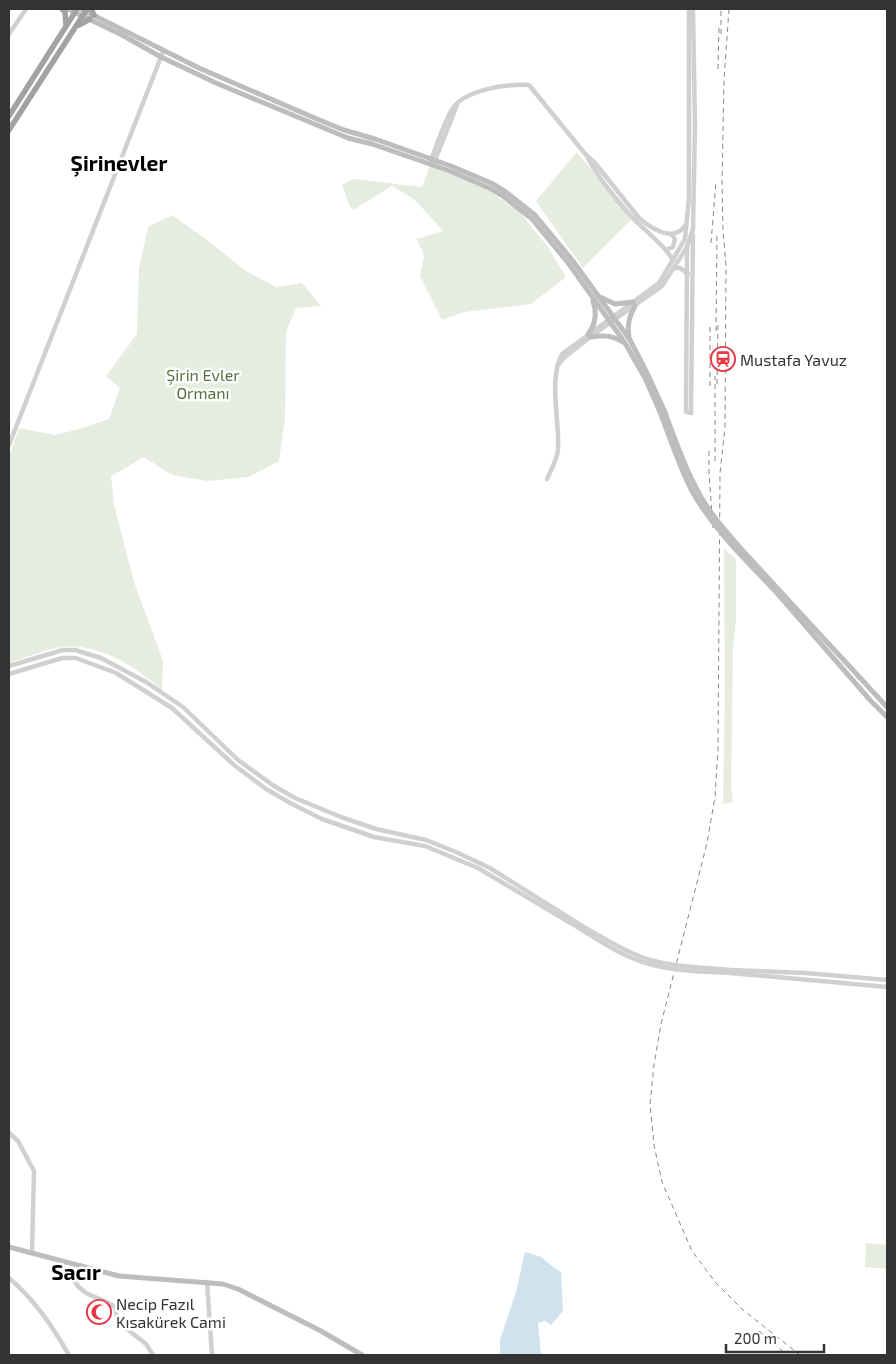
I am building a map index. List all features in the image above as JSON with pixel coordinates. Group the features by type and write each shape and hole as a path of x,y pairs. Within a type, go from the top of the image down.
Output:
{"highway":[{"path":"62,9 65,12 66,26"},
{"path":"9,116 76,10"},
{"path":"9,130 85,10 92,17 74,29"}],"main road":[{"path":"68,9 85,10 92,17 216,83 335,133 432,162 491,183 520,202 548,228 598,296 648,375 685,464 707,507 870,700 887,717"},
{"path":"432,162 489,188 517,206 544,231 612,320"},
{"path":"590,293 596,317 589,336 610,335 627,342"},
{"path":"598,296 615,304 634,304 628,320 627,342"},
{"path":"777,591 887,707"},
{"path":"9,1247 119,1276 224,1284 238,1289 321,1331 362,1355"}],"street":[{"path":"9,34 26,9"},
{"path":"634,304 659,283 685,239 687,229 690,145 689,9"},
{"path":"687,229 686,412 690,413 695,126 693,9"},
{"path":"9,445 140,106 162,54"},
{"path":"432,162 457,104 462,99 494,87 529,85 639,218 648,226 662,233 672,234 679,232 688,220"},
{"path":"586,155 590,164 616,198 636,221 666,250 672,260"},
{"path":"547,479 558,451 556,367 565,356 589,336 662,286 687,247 693,228"},
{"path":"666,250 673,247 675,243 672,234"},
{"path":"675,268 680,268 688,274"},
{"path":"9,666 63,650 75,650 102,658 146,682 183,707 238,760 274,786 295,798 367,826 426,840 456,852 490,868 586,930"},
{"path":"9,674 62,658 76,658 116,673 172,708 234,765 266,789 292,804 331,822 374,837 425,846 478,868 586,930 640,957 660,962 729,971 887,987"},
{"path":"729,971 806,972 887,980"},
{"path":"9,1133 18,1141 34,1171 32,1252"},
{"path":"80,1265 75,1282 81,1292 115,1307 118,1322 146,1344 153,1355"},
{"path":"9,1278 26,1292 50,1324 69,1355"},
{"path":"206,1282 210,1355"}],"green space":[{"path":"577,152 631,220 583,268 536,201"},
{"path":"430,165 485,189 518,210 548,247 566,277 531,304 464,312 442,320 420,276 424,256 417,239 443,231 415,200 392,186 353,210 342,185 353,179 422,187"},
{"name":"Şirin Evler Ormanı","path":"172,215 246,271 276,287 302,283 321,306 296,308 286,332 285,419 279,461 249,477 208,481 172,475 144,457 111,476 114,505 134,582 163,661 162,691 128,664 100,651 86,648 57,648 9,663 9,456 19,428 55,435 109,419 120,388 106,376 137,334 139,269 148,227"},
{"path":"724,549 736,559 736,619 733,650 731,785 733,802 723,804 725,690"},
{"path":"866,1243 887,1245 887,1269 865,1267"}],"water":[{"path":"525,1252 541,1257 561,1272 563,1311 551,1325 545,1321 538,1323 541,1355 503,1355 500,1353 500,1340 516,1292"}],"railway":[{"path":"721,9 721,34"},
{"path":"729,9 724,80 722,184 726,265 725,427 720,473 718,749 715,797 707,843 661,1024 650,1104 654,1145 662,1182 692,1251 716,1283 743,1310 800,1355"},
{"path":"718,69 719,26"},
{"path":"711,243 716,181"},
{"path":"716,331 717,234"},
{"path":"710,323 710,386"},
{"path":"717,384 718,324"},
{"path":"715,376 715,461"},
{"path":"709,451 713,528"},
{"path":"759,1331 787,1355"}],"place":[{"name":"Mustafa Yavuz","path":"723,359"},
{"name":"Necip Fazıl Kısakürek Cami","path":"99,1312"}],"district":[{"name":"Şirinevler","path":"119,162"},
{"name":"Sacır","path":"76,1271"}]}
